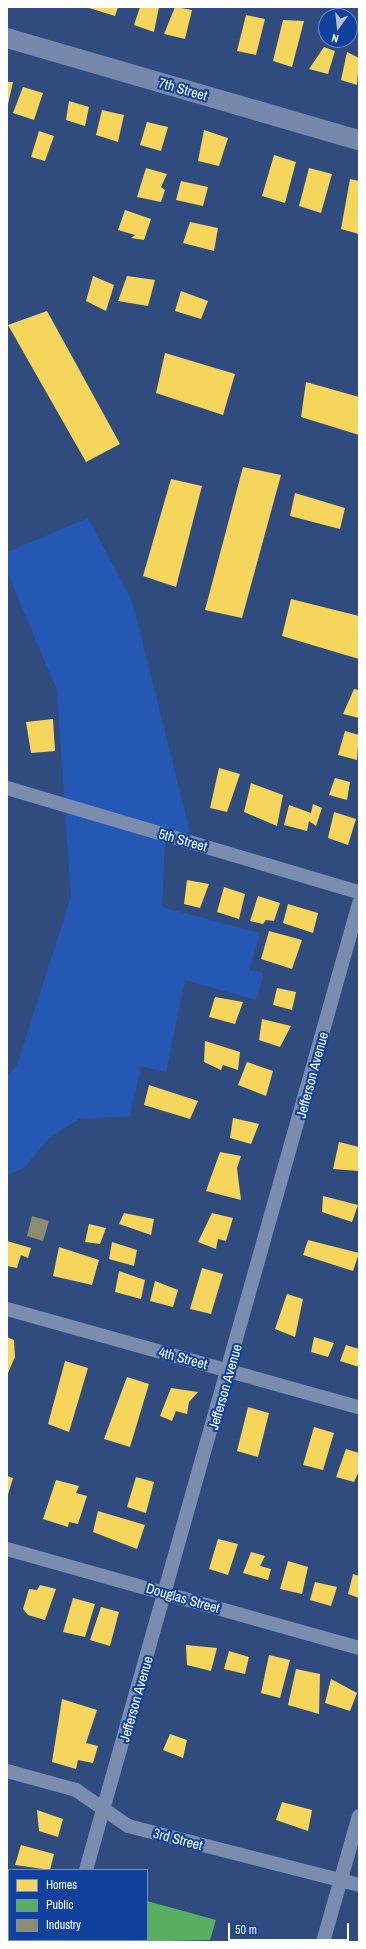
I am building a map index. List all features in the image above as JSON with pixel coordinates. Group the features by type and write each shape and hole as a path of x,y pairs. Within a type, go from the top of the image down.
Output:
{"street":[{"name":"7th Street","path":"7,38 359,140"},
{"name":"5th Street","path":"7,788 359,892"},
{"name":"Jefferson Avenue","path":"86,1869 230,1371 359,903"},
{"name":"4th Street","path":"7,1309 359,1407"},
{"name":"Douglas Street","path":"7,1549 359,1648"},
{"name":"3rd Street","path":"7,1771 76,1790 103,1811 128,1826 340,1882 359,1885"},
{"path":"323,1942 359,1816"}],"shaded area":[{"path":"88,518 132,601 190,832 165,839 162,907 260,933 249,970 264,973 256,1000 185,980 166,1072 141,1066 130,1116 79,1119 49,1138 24,1168 7,1175 7,1076 17,1065 71,897 57,690 7,572 7,552"}],"building: Homes":[{"path":"86,7 118,7 115,16"},
{"path":"140,7 159,7 154,32 134,25"},
{"path":"175,7 192,10 185,39 164,34"},
{"path":"246,15 265,19 256,55 237,51"},
{"path":"283,20 304,21 292,67 273,61"},
{"path":"323,48 335,51 328,74 309,69"},
{"path":"347,52 359,58 357,85 341,80"},
{"path":"7,82 13,82 8,104 7,104"},
{"path":"23,87 43,93 34,120 13,113"},
{"path":"69,101 89,107 85,126 66,120"},
{"path":"102,110 124,115 118,142 96,135"},
{"path":"147,122 168,127 161,151 140,145"},
{"path":"204,130 228,138 219,166 198,161"},
{"path":"39,131 54,136 45,161 31,157"},
{"path":"274,155 296,162 285,203 262,196"},
{"path":"146,168 167,174 161,187 165,190 161,202 137,197"},
{"path":"309,168 332,174 321,213 299,206"},
{"path":"350,179 359,181 359,234 341,229"},
{"path":"181,181 208,187 203,206 176,200"},
{"path":"125,210 151,219 144,240 131,238 135,235 118,230"},
{"path":"190,222 218,228 214,251 183,243"},
{"path":"93,276 114,285 106,311 86,301"},
{"path":"127,276 155,280 148,306 118,301"},
{"path":"181,291 208,301 201,319 175,311"},
{"path":"47,311 120,444 86,462 8,325"},
{"path":"165,353 235,374 223,415 156,393"},
{"path":"306,382 359,397 359,435 301,417"},
{"path":"243,467 281,475 242,618 205,610"},
{"path":"171,479 202,486 176,587 143,576"},
{"path":"295,493 345,508 340,529 290,516"},
{"path":"291,599 359,616 359,659 282,636"},
{"path":"354,689 359,690 359,718 343,714"},
{"path":"53,719 55,751 31,753 26,722"},
{"path":"345,731 359,735 357,760 338,755"},
{"path":"219,768 240,774 227,812 210,808"},
{"path":"335,778 350,782 347,800 329,795"},
{"path":"251,783 283,795 277,826 244,812"},
{"path":"313,804 322,808 316,826 309,821 307,831 284,825 289,805 311,813"},
{"path":"334,812 356,819 348,845 328,838"},
{"path":"187,880 209,884 200,908 184,904"},
{"path":"224,887 245,894 239,919 217,912"},
{"path":"258,896 280,903 274,921 266,920 263,924 250,921"},
{"path":"288,904 318,913 313,933 283,923"},
{"path":"269,931 302,940 292,969 261,959"},
{"path":"277,988 296,992 292,1010 273,1005"},
{"path":"215,997 243,1002 235,1024 209,1017"},
{"path":"262,1019 291,1026 280,1047 259,1040"},
{"path":"205,1041 240,1052 238,1070 223,1065 221,1070 204,1062"},
{"path":"247,1062 273,1071 266,1096 238,1085"},
{"path":"149,1085 198,1101 190,1119 144,1105"},
{"path":"233,1118 259,1124 251,1144 230,1138"},
{"path":"339,1142 359,1147 359,1171 333,1169"},
{"path":"220,1152 241,1156 237,1168 241,1200 206,1191"},
{"path":"323,1196 358,1205 352,1222 322,1212"},
{"path":"124,1213 154,1219 151,1235 119,1224"},
{"path":"212,1213 233,1218 226,1241 218,1239 216,1249 198,1242"},
{"path":"89,1224 106,1228 100,1244 85,1242"},
{"path":"308,1240 359,1253 353,1271 303,1255"},
{"path":"7,1241 31,1248 28,1258 21,1255 17,1268 7,1266"},
{"path":"112,1242 137,1250 134,1266 109,1259"},
{"path":"59,1247 99,1260 92,1285 53,1276"},
{"path":"202,1268 223,1274 211,1314 190,1309"},
{"path":"119,1271 145,1280 141,1299 115,1292"},
{"path":"155,1281 178,1290 173,1307 150,1301"},
{"path":"287,1294 303,1299 295,1337 275,1329"},
{"path":"7,1337 14,1340 15,1357 7,1375"},
{"path":"314,1337 334,1343 328,1357 311,1352"},
{"path":"346,1345 359,1349 359,1367 340,1361"},
{"path":"65,1361 88,1368 69,1432 48,1424"},
{"path":"127,1377 149,1384 130,1447 104,1439"},
{"path":"171,1388 198,1392 189,1402 187,1414 176,1411 172,1421 160,1416"},
{"path":"248,1407 269,1413 258,1457 237,1451"},
{"path":"314,1427 334,1433 323,1470 303,1465"},
{"path":"346,1449 359,1453 359,1471 354,1482 336,1477"},
{"path":"7,1476 13,1478 7,1498"},
{"path":"136,1477 154,1482 146,1513 127,1507"},
{"path":"56,1480 79,1486 76,1493 87,1496 78,1524 69,1522 68,1527 43,1519"},
{"path":"98,1511 145,1525 137,1549 93,1532"},
{"path":"218,1539 238,1544 228,1575 209,1569"},
{"path":"251,1552 265,1556 260,1566 271,1569 268,1580 243,1573"},
{"path":"288,1561 308,1567 302,1594 280,1589"},
{"path":"353,1574 359,1576 359,1598 348,1594"},
{"path":"315,1582 337,1587 331,1606 310,1600"},
{"path":"40,1585 56,1589 45,1620 28,1615 23,1609 29,1589 37,1590"},
{"path":"73,1598 95,1604 85,1637 63,1632"},
{"path":"101,1607 119,1612 110,1646 90,1640"},
{"path":"186,1645 217,1648 211,1671 187,1665"},
{"path":"229,1651 249,1657 245,1674 224,1669"},
{"path":"269,1655 290,1660 280,1698 261,1693"},
{"path":"296,1669 320,1674 319,1714 288,1705"},
{"path":"331,1679 357,1693 350,1711 325,1703"},
{"path":"62,1699 97,1710 86,1743 98,1746 93,1763 78,1760 76,1769 52,1762"},
{"path":"170,1734 187,1740 183,1758 163,1750"},
{"path":"282,1802 312,1810 308,1831 276,1820"},
{"path":"37,1810 63,1819 58,1837 39,1831"},
{"path":"21,1845 54,1854 50,1869 15,1865"},
{"path":"7,1911 8,1911 8,1938"}],"building: Public":[{"path":"148,1901 216,1920 210,1940 126,1942 148,1941"}],"building: Industry":[{"path":"32,1216 49,1221 43,1241 27,1236"}]}
